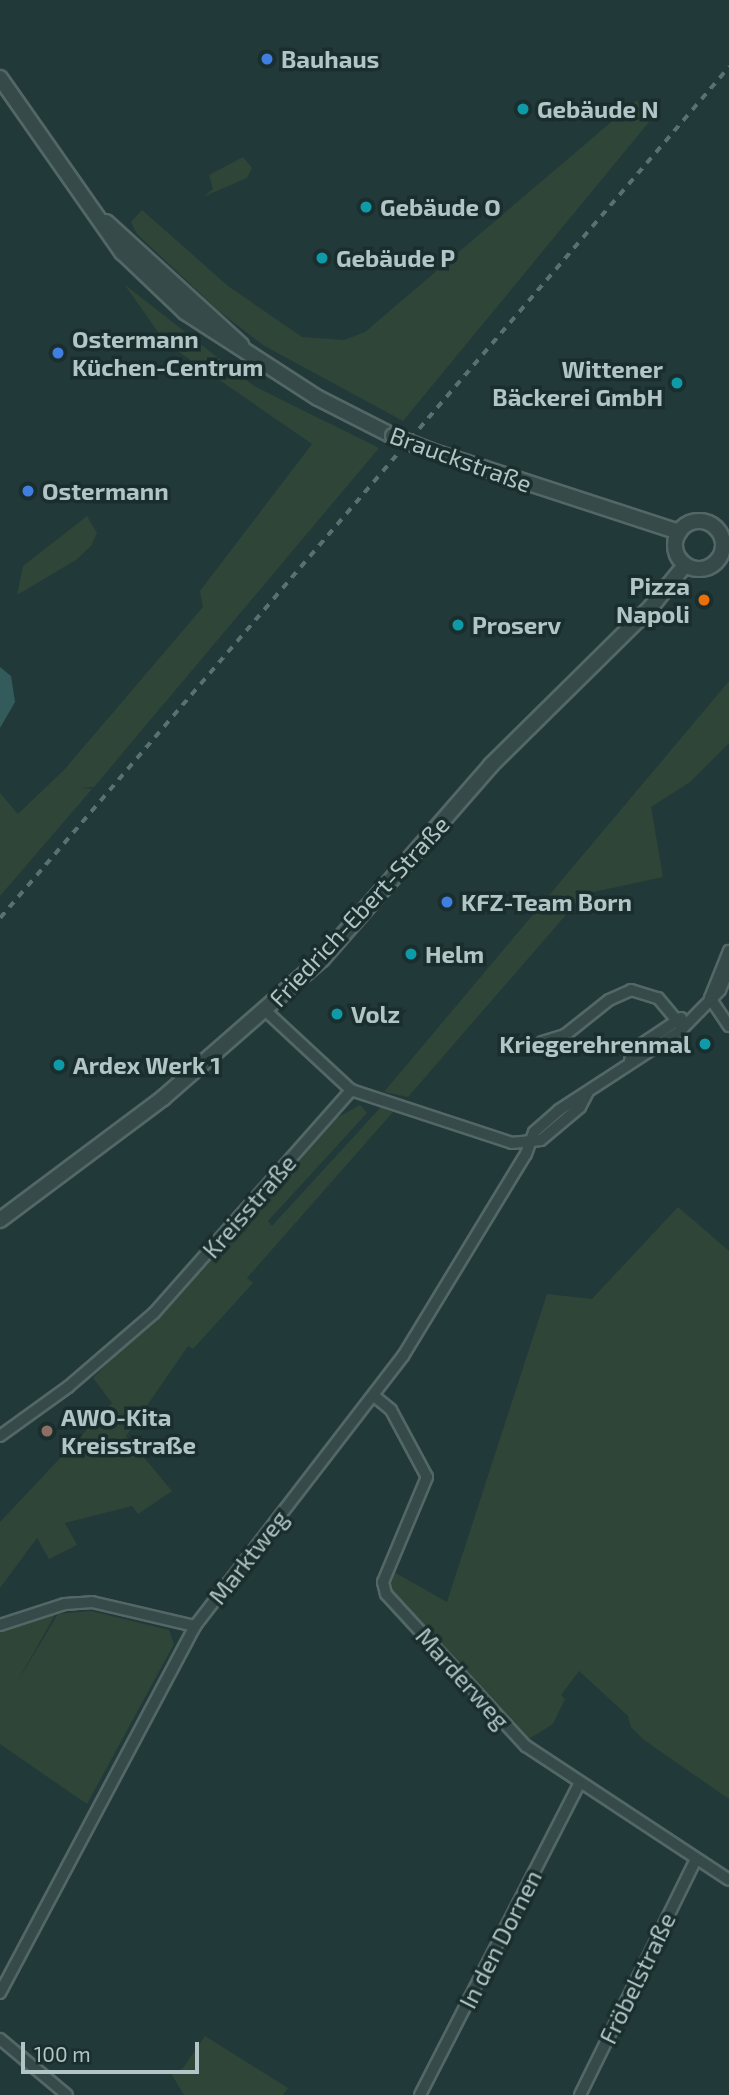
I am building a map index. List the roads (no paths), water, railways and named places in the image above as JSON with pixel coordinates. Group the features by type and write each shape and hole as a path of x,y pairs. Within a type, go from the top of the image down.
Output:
{"street":[{"name":"Brauckstraße","path":"0,78 102,220 124,234 255,358 318,398 393,436 431,451 679,532"},
{"path":"699,521 710,523 725,533 724,548 715,564 700,569 685,565 675,548 679,532 699,521"},
{"name":"Friedrich-Ebert-Straße","path":"0,1220 65,1175 267,1012 322,959 491,765 651,607 685,565"},
{"path":"709,998 729,951"},
{"path":"267,1012 351,1090 493,1137 529,1142 540,1126 630,1060 650,1054 679,1024 720,990 729,970"},
{"path":"542,1042 565,1035 609,1000 631,990 658,998 679,1024"},
{"path":"709,998 729,1026"},
{"name":"Kreisstraße","path":"0,1436 68,1387 154,1312 351,1090"},
{"name":"Marktweg","path":"0,1993 195,1626 374,1396 434,1306 526,1154 529,1142"},
{"name":"Marderweg","path":"374,1396 391,1410 427,1477 383,1582 386,1594 526,1746 695,1861 714,1867 729,1880"},
{"path":"0,1625 65,1604 92,1602 195,1626"},
{"name":"In den Dornen","path":"420,2095 579,1784"},
{"name":"Fröbelstraße","path":"580,2095 695,1861"},
{"path":"0,2039 67,2095"}],"water":[{"path":"0,667 11,676 15,702 0,728"}],"railway":[{"path":"0,918 729,67"}],"place":[{"name":"Bauhaus","path":"267,59"},
{"name":"Gebäude N","path":"523,109"},
{"name":"Gebäude O","path":"366,207"},
{"name":"Gebäude P","path":"322,258"},
{"name":"Ostermann Küchen-Centrum","path":"58,353"},
{"name":"Wittener Bäckerei GmbH","path":"677,383"},
{"name":"Ostermann","path":"28,491"},
{"name":"Pizza Napoli","path":"704,600"},
{"name":"Proserv","path":"458,625"},
{"name":"KFZ-Team Born","path":"447,902"},
{"name":"Helm","path":"411,954"},
{"name":"Volz","path":"337,1014"},
{"name":"Kriegerehrenmal","path":"705,1044"},
{"name":"Ardex Werk 1","path":"59,1065"},
{"name":"AWO-Kita Kreisstraße","path":"47,1431"}]}
